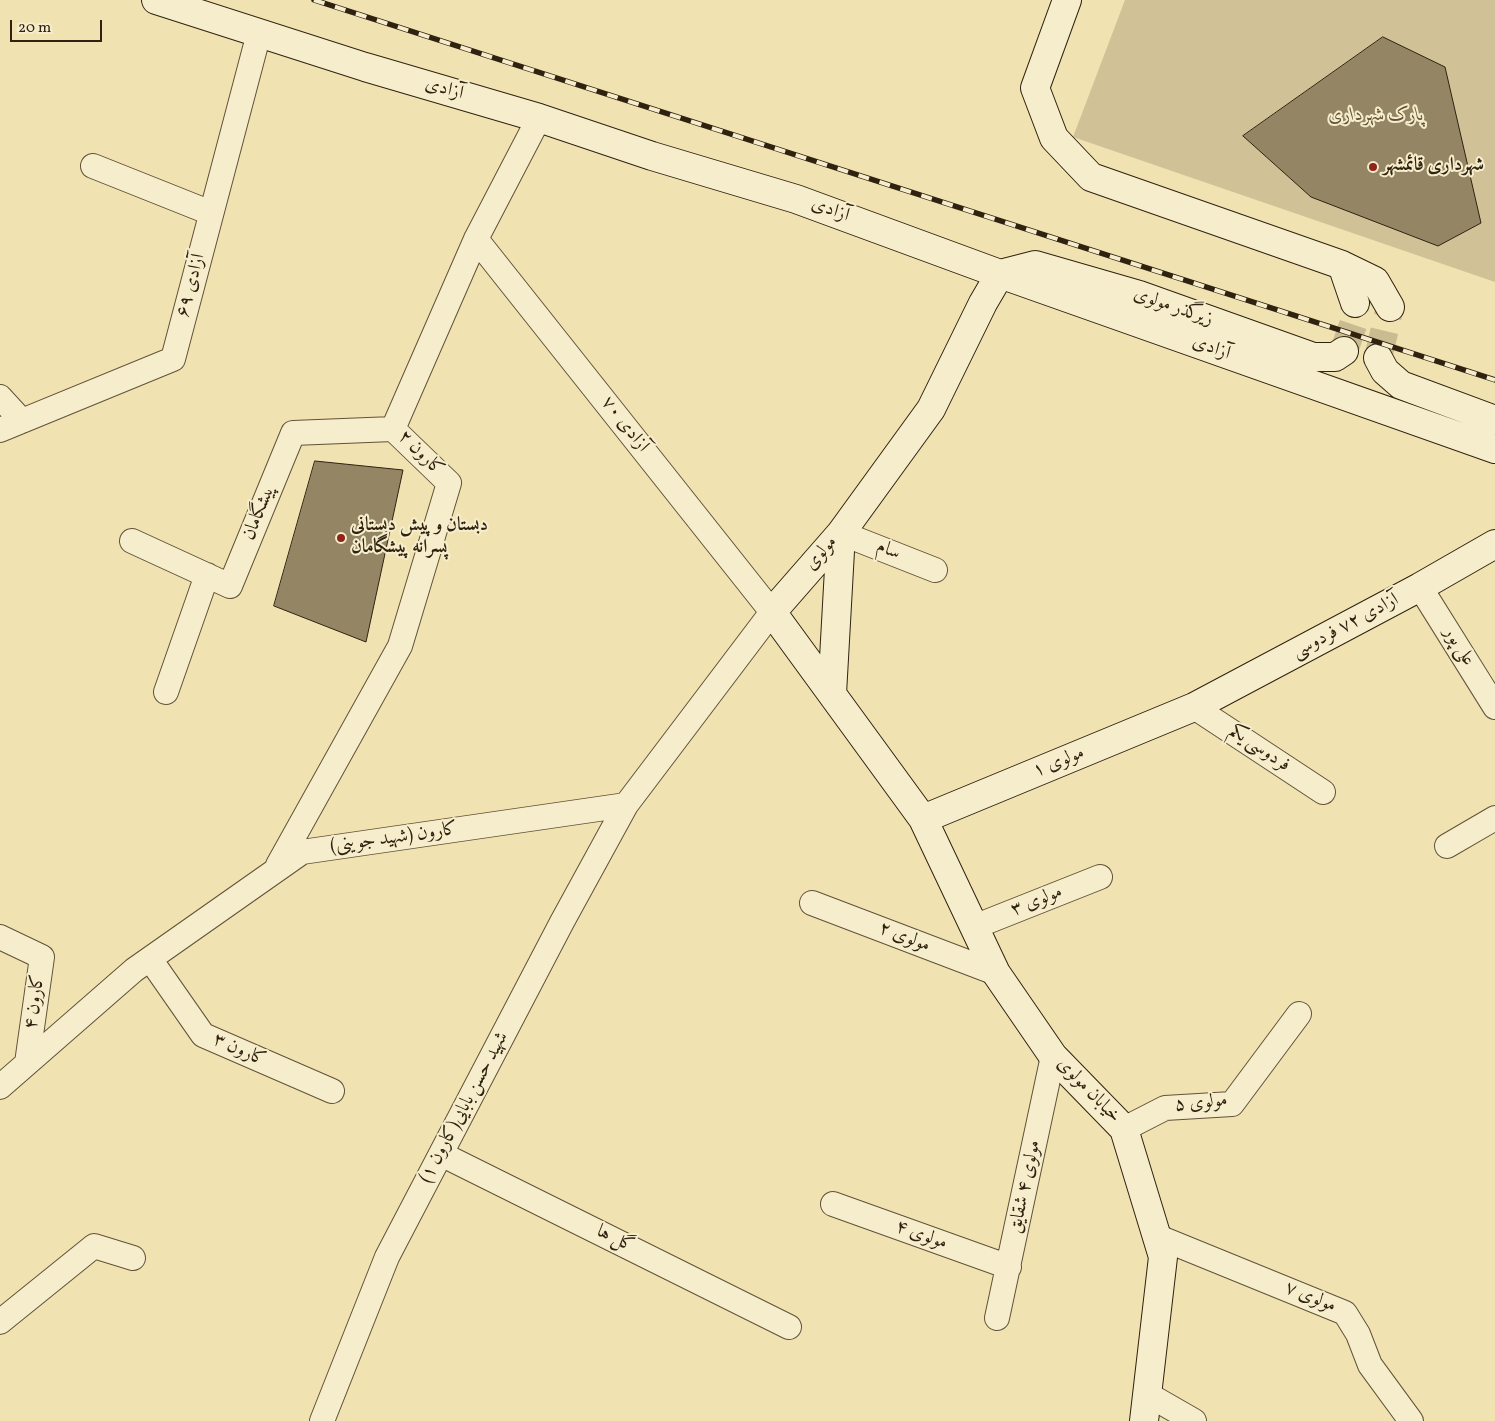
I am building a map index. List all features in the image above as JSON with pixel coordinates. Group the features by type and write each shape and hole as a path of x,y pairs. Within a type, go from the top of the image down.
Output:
{"street":[{"name":"آزادی","path":"156,0 365,67 539,118 652,156 796,198 1000,274 1495,449"},
{"path":"1067,0 1036,88 1054,138 1091,177 1342,265 1375,281 1390,307"},
{"name":"آزادی ۶۹","path":"0,430 172,360 259,33"},
{"name":"کارون ۲","path":"275,871 400,646 449,483 393,429 476,239 539,118"},
{"path":"94,166 211,213"},
{"name":"آزادی ۷۰","path":"476,239 772,612"},
{"name":"زیرگذر مولوی","path":"1000,274 1035,265 1139,295 1313,357 1335,357 1344,351"},
{"path":"1342,265 1355,303"},
{"name":"مولوی","path":"772,612 841,533 931,408 983,303 1000,274"},
{"path":"1378,358 1385,371 1401,385 1495,420"},
{"path":"0,397 22,421"},
{"name":"پیشگامان","path":"132,540 230,586 293,433 393,429"},
{"path":"832,694 841,533"},
{"name":"سام","path":"841,533 935,570"},
{"name":"آزادی ۷۲ فردوسی","path":"1194,706 1420,587 1495,544"},
{"path":"166,692 207,575"},
{"name":"علی پور","path":"1420,587 1495,707"},
{"path":"626,805 772,612 923,819"},
{"name":"فردوسی یکم","path":"1194,706 1323,792"},
{"name":"مولوی ۱","path":"923,819 1194,706"},
{"name":"کارون (شهید جوینی)","path":"0,1087 134,970 302,852 626,805"},
{"name":"شهید حسن بابایی(کارون ۱)","path":"322,1421 387,1257 562,922 626,805"},
{"path":"1447,846 1495,818"},
{"name":"خیابان مولوی","path":"923,819 996,973 1053,1056 1124,1129 1163,1257 1144,1421"},
{"name":"مولوی ۳","path":"974,927 1100,877"},
{"name":"مولوی ۲","path":"812,903 996,973"},
{"name":"کارون ۴","path":"0,937 42,957 28,1063"},
{"name":"کارون ۳","path":"150,959 203,1035 332,1091"},
{"name":"مولوی ۵","path":"1124,1129 1164,1108 1232,1104 1299,1014"},
{"name":"مولوی ۴ شقایق","path":"997,1318 1053,1056"},
{"name":"گل ها","path":"441,1154 789,1327"},
{"name":"مولوی ۴","path":"833,1204 1009,1267"},
{"name":"مولوی ۷","path":"1156,1236 1345,1313 1358,1334 1370,1364 1411,1421"},
{"path":"0,1322 94,1246 133,1258"},
{"path":"1147,1394 1194,1421"}],"green space":[{"name":"پارک شهرداری","path":"1125,0 1495,0 1495,282 1073,137"}],"building":[{"name":"شهرداری قائمشهر","path":"1383,37 1445,67 1481,223 1438,246 1311,197 1243,136"},
{"name":"دبستان و پیش دبستانی پسرانه پیشگامان","path":"315,461 403,470 366,642 274,606"}],"tunnel":[{"path":"1344,351 1354,322 1355,303"},
{"path":"1378,358 1390,307"}],"railway":[{"path":"314,0 1495,380"}],"place":[{"name":"شهرداری قائمشهر","path":"1373,167"},
{"name":"دبستان و پیش دبستانی پسرانه پیشگامان","path":"341,538"}]}
